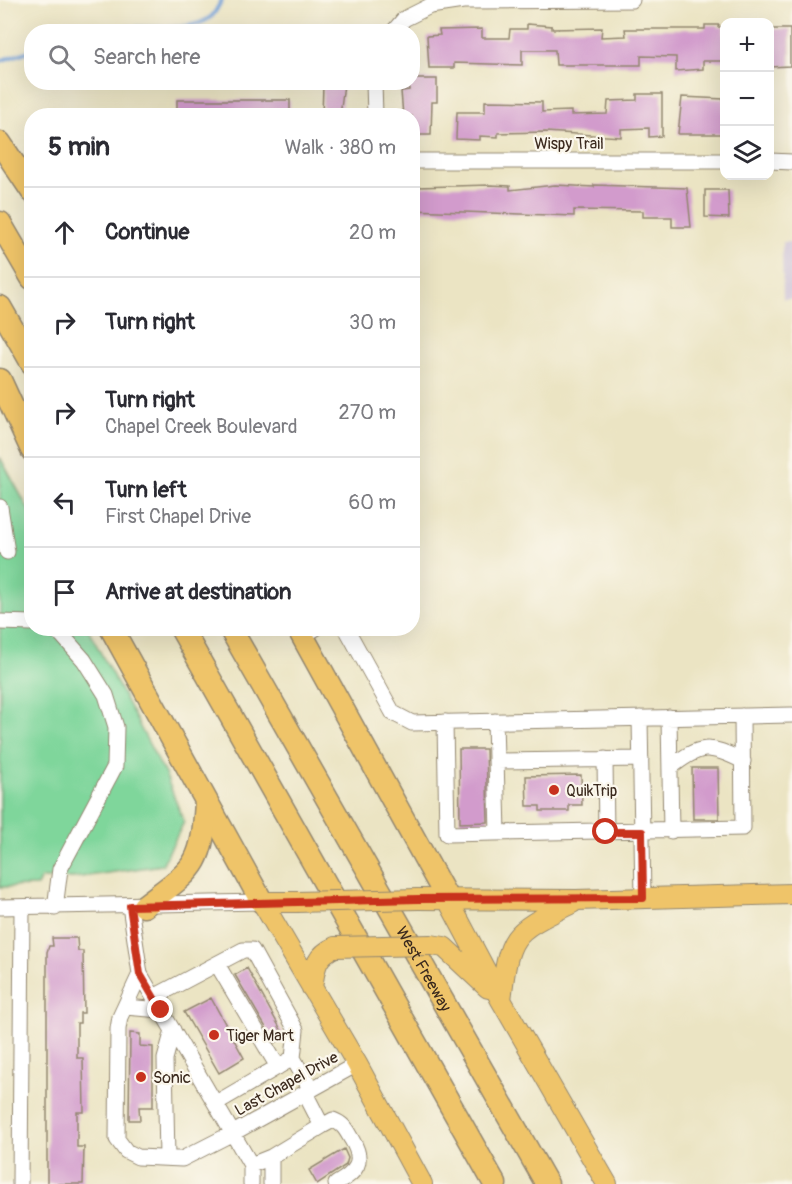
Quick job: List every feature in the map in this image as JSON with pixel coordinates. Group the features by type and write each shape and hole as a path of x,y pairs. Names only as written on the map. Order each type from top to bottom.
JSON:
{"highway":[{"path":"0,143 24,179"},
{"path":"0,222 24,264"},
{"path":"0,307 24,349"},
{"path":"0,380 24,432"},
{"path":"115,636 262,902"},
{"path":"186,636 495,1184"},
{"name":"West Freeway","path":"235,636 546,1184"},
{"path":"309,636 448,900"},
{"path":"137,906 186,874 199,857 206,802"}],"main road":[{"path":"262,902 418,899 576,900 792,894"},
{"path":"448,900 501,1000 607,1184"},
{"path":"501,1000 505,965 512,940 529,924 576,900"},
{"path":"262,902 357,1064 422,1184"},
{"path":"312,988 317,959 323,952 335,947 431,945 444,947 501,1000"}],"street":[{"path":"400,24 404,19 430,6 463,1 632,0"},
{"path":"374,90 375,108"},
{"name":"Wispy Trail","path":"420,161 720,161"},
{"path":"774,162 792,162"},
{"path":"0,507 6,552"},
{"path":"0,622 24,623"},
{"path":"55,908 60,869 115,765 116,726 106,695 84,660 63,636"},
{"path":"350,636 393,713 412,723 792,715"},
{"path":"445,722 447,834 642,832 743,828 742,716"},
{"path":"669,717 672,831"},
{"path":"640,718 643,898"},
{"path":"495,721 498,833"},
{"path":"670,768 690,752 702,747 724,752 742,761"},
{"path":"605,759 606,832"},
{"path":"496,761 641,759"},
{"path":"0,907 55,908 262,902"},
{"path":"20,1184 22,906"},
{"path":"137,906 140,974 251,1165 251,1184"},
{"path":"125,1007 158,1003 217,964 243,950 252,950 296,1029 293,1058 322,1126"},
{"path":"217,964 278,1067"},
{"name":"Last Chapel Drive","path":"140,974 118,1029 117,1139 126,1151 138,1157 182,1159 357,1064"},
{"path":"167,1158 165,1059 173,1029"},
{"path":"216,1103 293,1058"},
{"path":"251,1165 271,1157 333,1120 342,1124 359,1153 358,1165 354,1171 336,1184"},
{"path":"271,1157 271,1184"}],"shaded area":[{"path":"782,242 792,242 792,299 783,299"}],"green space":[{"path":"0,457 24,501 24,636 92,636 166,776 184,822 162,865 74,878 41,878 37,886 0,887"}],"building":[{"path":"527,24 552,26 552,29 602,28 601,37 626,36 625,29 705,29 705,25 719,25 720,61 703,61 703,69 676,71 676,57 641,56 641,65 556,65 555,50 522,50 522,65 454,63 454,68 429,68 427,36 440,35 439,30 482,29 482,38 509,38 510,29 527,29"},
{"path":"774,29 790,29 790,66 774,67"},
{"path":"420,79 437,79 437,102 432,102 431,135 420,135 420,108 402,108 401,91 420,90"},
{"path":"323,90 343,90 341,108 322,108"},
{"path":"637,94 662,94 662,136 649,137 649,128 621,129 621,137 546,132 498,133 498,137 480,136 480,140 456,139 457,112 485,112 485,101 542,102 542,112 571,111 571,115 607,114 608,101 637,100"},
{"path":"682,97 720,99 720,134 678,134"},
{"path":"177,100 290,100 290,108 177,108"},
{"path":"490,185 510,186 510,190 555,185 687,188 691,227 672,227 672,217 643,217 643,211 574,210 574,216 420,210 420,187"},
{"path":"705,190 728,190 729,218 705,217"},
{"path":"459,749 486,749 488,822 460,823"},
{"path":"692,768 718,768 719,819 693,819"},
{"name":"QuikTrip","path":"581,775 582,805 569,805 569,811 540,811 540,806 527,806 526,776"},
{"path":"52,938 77,938 78,951 83,951 84,1013 80,1013 80,1023 77,1023 77,1058 83,1058 84,1112 77,1112 77,1147 84,1147 83,1184 47,1184 47,952 49,946 53,946"},
{"path":"247,968 285,1037 275,1043 235,975"},
{"name":"Tiger Mart","path":"211,998 244,1058 219,1073 184,1012"},
{"name":"Sonic","path":"130,1033 140,1034 140,1046 153,1047 153,1107 139,1107 140,1120 129,1120"},
{"path":"344,1149 348,1158 346,1165 317,1184 309,1170"}],"waterway":[{"path":"196,24 212,16 222,0"},
{"path":"0,61 24,53"}],"place":[{"name":"QuikTrip","path":"554,790"},
{"name":"Tiger Mart","path":"214,1035"},
{"name":"Sonic","path":"141,1077"}],"route":[{"path":"161,1010 140,974 130,906 418,899 643,898 642,832 606,832"}]}
